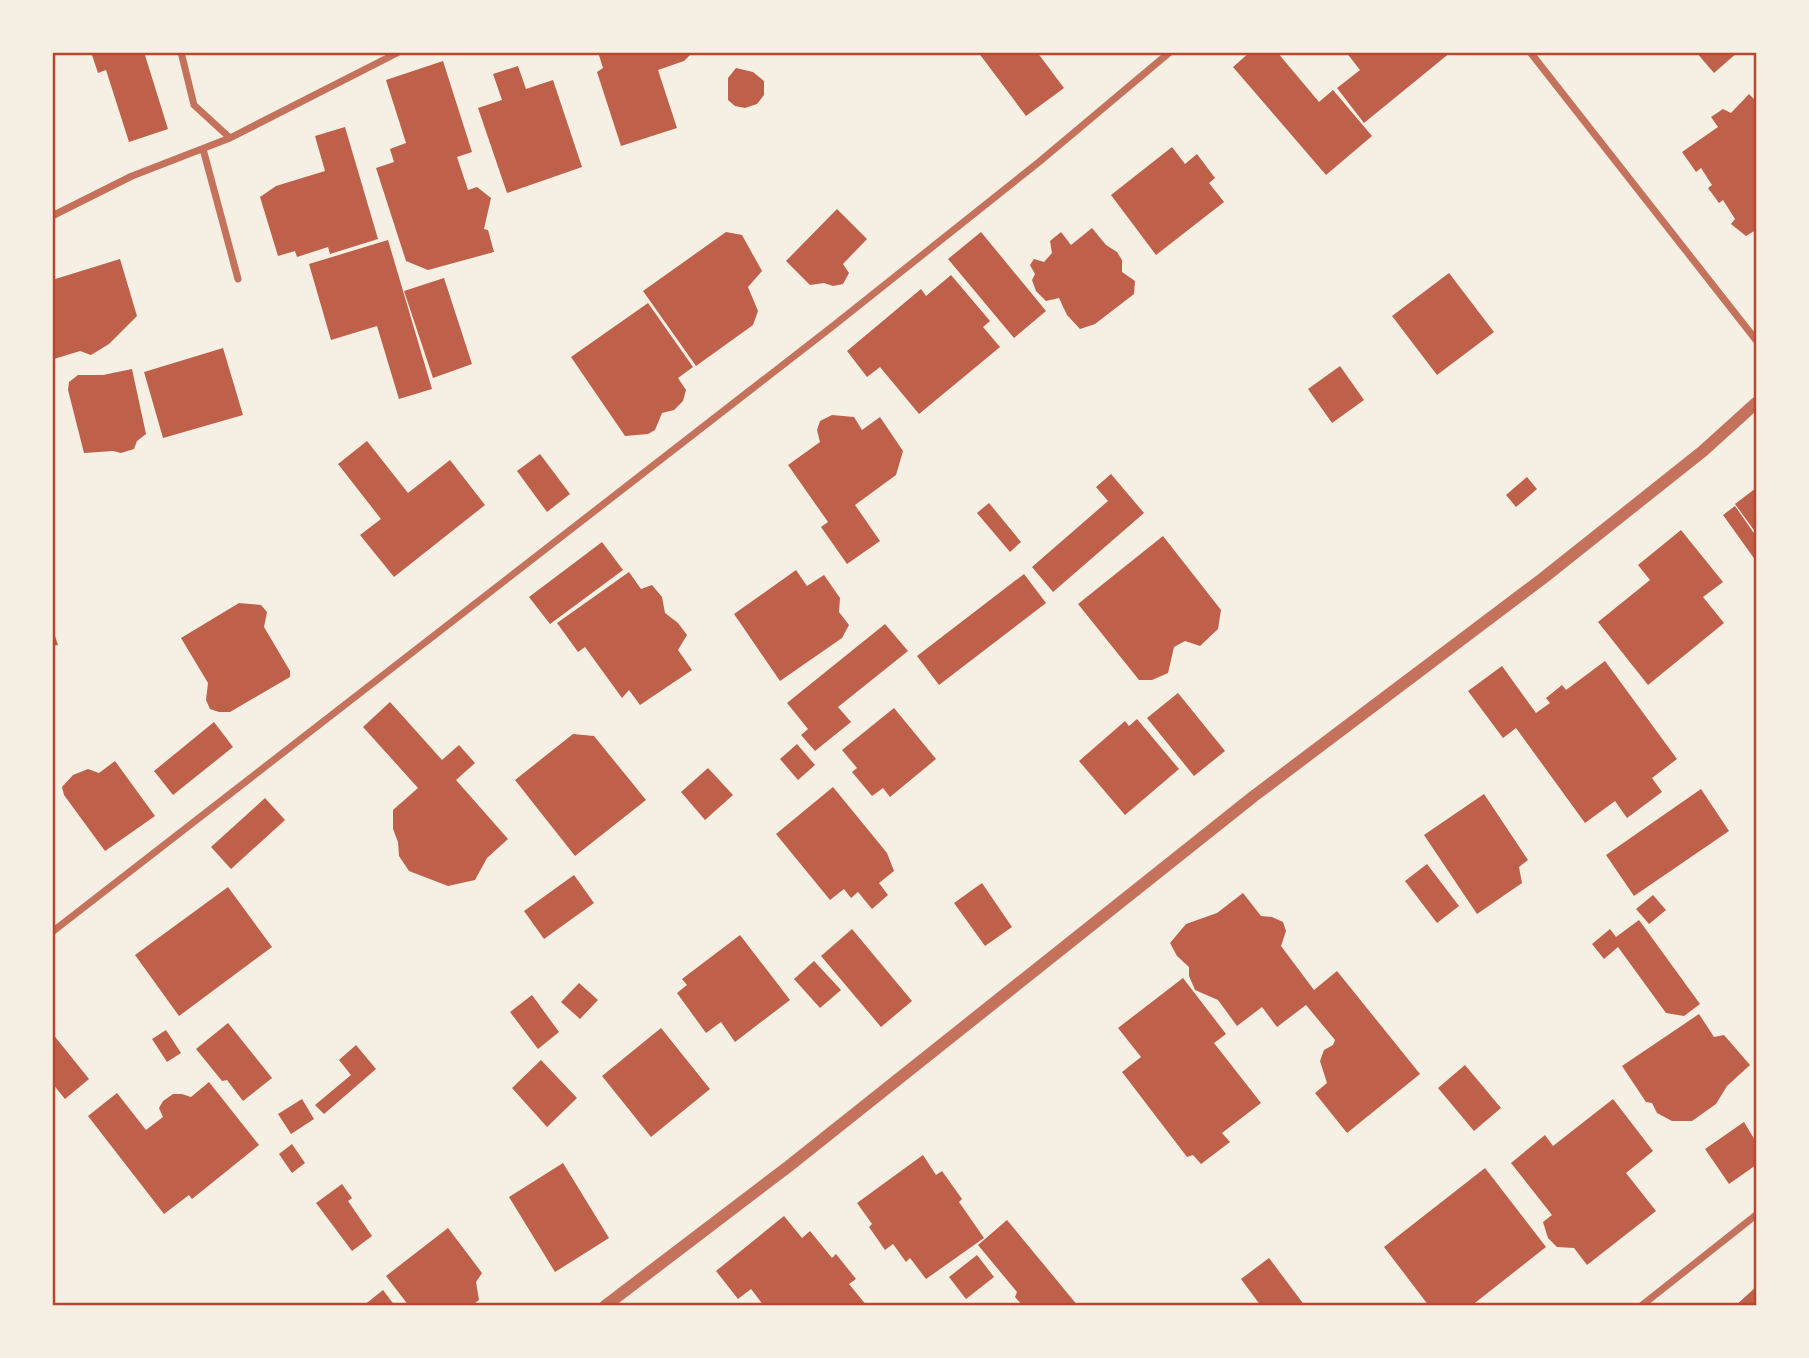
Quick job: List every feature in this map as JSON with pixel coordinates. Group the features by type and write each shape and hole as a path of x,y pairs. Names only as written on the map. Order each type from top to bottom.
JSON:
{"street":[{"path":"181,52 194,105 230,138"},
{"path":"52,216 132,176 230,138 399,52"},
{"path":"52,932 811,344 1040,162 1170,52"},
{"path":"1530,52 1756,340"},
{"path":"203,149 238,279"},
{"path":"605,1306 811,1149 1254,796 1542,579 1703,452 1756,403"},
{"path":"1641,1306 1756,1215"}],"building":[{"path":"91,52 144,52 168,129 129,142 106,70 98,73"},
{"path":"598,52 693,52 684,61 658,70 677,128 621,146 597,72 603,68"},
{"path":"978,52 1037,52 1064,88 1026,116"},
{"path":"1250,52 1277,52 1319,102 1333,90 1372,136 1326,175 1233,67"},
{"path":"1346,52 1451,52 1364,123 1337,88 1360,70"},
{"path":"1696,52 1738,52 1714,73"},
{"path":"443,61 472,152 457,157 468,190 477,187 491,198 484,229 488,230 494,252 428,270 406,261 376,168 394,162 390,149 406,143 386,80"},
{"path":"518,66 526,89 553,80 582,167 507,193 478,108 502,100 493,74"},
{"path":"736,68 753,72 764,81 764,95 757,104 745,108 735,106 728,100 728,78"},
{"path":"1749,94 1756,101 1756,230 1746,236 1731,224 1735,219 1723,200 1719,203 1708,188 1712,185 1701,168 1696,172 1682,152 1718,127 1711,117 1723,109 1731,113"},
{"path":"345,127 378,239 330,254 328,247 297,257 295,251 278,256 260,197 276,186 325,171 315,136"},
{"path":"1172,147 1185,164 1197,154 1215,178 1209,183 1224,202 1156,255 1111,195"},
{"path":"837,209 867,239 843,264 849,273 843,284 810,285 786,261"},
{"path":"1092,228 1106,245 1117,252 1122,260 1122,272 1135,281 1134,294 1095,324 1080,329 1067,315 1059,298 1046,301 1036,291 1032,280 1035,274 1030,265 1034,259 1044,262 1052,253 1050,241 1061,232 1071,245"},
{"path":"726,232 742,235 762,271 748,287 758,311 753,325 696,366 643,291"},
{"path":"981,232 1046,311 1014,338 948,259"},
{"path":"388,240 432,389 399,399 377,326 331,340 309,264"},
{"path":"120,259 137,316 109,344 91,355 80,351 54,359 52,280"},
{"path":"1449,273 1494,332 1437,375 1392,316"},
{"path":"951,275 990,321 983,327 1000,347 919,414 880,367 867,377 847,351 921,289 926,296"},
{"path":"444,278 472,364 433,378 404,291"},
{"path":"648,303 693,367 678,378 686,390 683,401 674,410 662,413 655,430 648,434 625,436 571,357"},
{"path":"223,348 243,415 163,438 144,372"},
{"path":"1340,366 1364,400 1332,423 1308,389"},
{"path":"132,369 146,434 137,441 134,449 121,453 84,453 68,390 69,382 78,375 103,375"},
{"path":"832,415 854,417 862,430 880,417 903,451 896,475 855,505 880,541 847,564 821,527 828,522 788,465 820,442 817,430 820,421"},
{"path":"367,441 408,493 450,460 485,505 394,577 360,535 381,519 338,464"},
{"path":"540,454 570,494 547,512 517,471"},
{"path":"1111,474 1144,513 1053,592 1032,567 1108,501 1096,487"},
{"path":"1527,477 1537,489 1516,507 1506,495"},
{"path":"1756,488 1756,533 1735,504"},
{"path":"989,503 1021,542 1010,552 977,513"},
{"path":"1735,506 1756,536 1756,561 1723,515"},
{"path":"1681,530 1723,582 1703,597 1724,623 1648,685 1598,622 1650,580 1638,565"},
{"path":"1163,536 1221,610 1218,629 1200,646 1185,641 1174,647 1168,673 1152,680 1139,680 1078,604"},
{"path":"602,542 623,570 550,624 529,597"},
{"path":"796,570 807,586 824,575 840,598 839,612 849,625 842,638 780,681 734,614"},
{"path":"629,572 641,589 652,585 662,597 665,613 678,623 687,635 678,650 692,670 640,705 629,690 622,698 585,647 578,652 557,623"},
{"path":"1024,574 1046,603 939,685 917,656"},
{"path":"239,603 261,605 267,612 264,627 290,671 290,677 230,712 219,712 210,709 206,700 208,683 181,638"},
{"path":"885,624 908,651 838,707 851,722 815,751 801,735 808,729 787,703"},
{"path":"52,627 58,645 52,646"},
{"path":"1605,661 1677,759 1652,778 1662,792 1627,818 1615,801 1585,823 1516,728 1503,738 1468,691 1502,666 1536,713 1550,703 1546,698 1562,685 1566,690"},
{"path":"1178,693 1225,751 1194,776 1147,718"},
{"path":"390,702 442,760 459,745 475,763 456,780 508,839 487,858 475,880 448,886 409,871 399,856 393,829 393,810 418,788 363,727"},
{"path":"894,708 936,759 890,797 883,788 872,796 852,772 857,768 842,750"},
{"path":"1137,719 1179,769 1125,815 1079,761 1125,721 1129,726"},
{"path":"214,722 233,747 173,795 154,771"},
{"path":"573,734 594,736 646,800 575,856 515,780"},
{"path":"797,744 815,765 798,780 780,759"},
{"path":"115,761 155,816 105,851 64,795 62,787 73,775 88,769 99,773"},
{"path":"708,768 733,795 705,820 681,792"},
{"path":"833,787 887,853 894,871 879,883 888,895 872,909 858,892 851,898 844,889 830,900 776,834"},
{"path":"1701,789 1729,831 1634,896 1606,855"},
{"path":"1484,794 1528,860 1519,867 1522,883 1477,914 1424,835"},
{"path":"265,798 285,820 231,869 211,847"},
{"path":"1427,864 1459,906 1437,923 1405,881"},
{"path":"574,875 594,903 544,939 524,911"},
{"path":"982,883 1012,927 985,946 954,903"},
{"path":"228,887 272,947 179,1016 135,955"},
{"path":"1243,893 1261,916 1283,922 1286,931 1281,946 1314,990 1337,971 1420,1074 1347,1133 1315,1093 1327,1083 1320,1061 1324,1050 1333,1045 1335,1040 1306,1005 1277,1027 1262,1007 1237,1026 1218,1000 1195,990 1189,976 1189,967 1177,956 1170,943 1186,924 1217,913"},
{"path":"1653,895 1666,910 1649,924 1636,909"},
{"path":"1639,920 1700,1004 1684,1016 1666,1013 1618,947 1604,959 1592,944 1610,929 1616,937"},
{"path":"852,929 912,1001 881,1027 821,956"},
{"path":"740,935 790,1000 735,1042 721,1022 706,1033 677,993 687,985 682,979"},
{"path":"814,961 841,990 820,1008 794,979"},
{"path":"1183,978 1226,1034 1214,1043 1261,1103 1222,1133 1230,1142 1201,1164 1193,1155 1187,1157 1122,1072 1141,1057 1118,1028"},
{"path":"579,983 598,1000 580,1019 561,1002"},
{"path":"532,995 559,1032 538,1049 510,1012"},
{"path":"1699,1014 1714,1037 1724,1035 1750,1065 1727,1086 1716,1104 1692,1121 1672,1121 1657,1113 1652,1103 1646,1102 1622,1066"},
{"path":"228,1023 272,1078 243,1101 227,1080 222,1081 196,1049"},
{"path":"661,1028 710,1089 651,1137 602,1076"},
{"path":"166,1030 181,1053 167,1062 152,1039"},
{"path":"52,1033 89,1079 65,1099 52,1083"},
{"path":"356,1045 376,1069 324,1114 315,1105 351,1075 339,1060"},
{"path":"541,1060 577,1098 547,1127 512,1088"},
{"path":"1465,1065 1501,1108 1474,1131 1438,1088"},
{"path":"209,1082 259,1145 192,1199 189,1195 164,1214 88,1116 117,1093 146,1130 163,1117 159,1108 163,1101 173,1094 191,1097"},
{"path":"302,1099 314,1119 291,1134 278,1114"},
{"path":"1613,1099 1653,1151 1626,1173 1656,1211 1587,1265 1574,1248 1557,1247 1548,1238 1543,1222 1552,1215 1511,1163 1545,1135 1553,1146"},
{"path":"1744,1122 1756,1142 1756,1165 1729,1184 1705,1149"},
{"path":"292,1144 305,1163 292,1173 279,1154"},
{"path":"923,1155 936,1175 942,1171 984,1238 926,1279 910,1258 906,1262 893,1244 885,1250 869,1227 872,1224 857,1203"},
{"path":"563,1163 609,1238 555,1272 509,1197"},
{"path":"1485,1168 1546,1247 1471,1306 1429,1306 1384,1247"},
{"path":"342,1184 352,1198 348,1201 372,1236 352,1251 316,1203"},
{"path":"784,1216 802,1238 810,1231 832,1258 836,1254 856,1279 849,1284 867,1306 764,1306 751,1289 738,1299 716,1271"},
{"path":"1007,1220 1078,1306 1023,1306 1015,1297 1017,1292 978,1245"},
{"path":"448,1228 482,1273 476,1282 479,1300 471,1306 409,1306 386,1276"},
{"path":"977,1255 994,1277 966,1299 949,1277"},
{"path":"1269,1258 1305,1306 1261,1306 1241,1279"},
{"path":"1756,1287 1756,1306 1735,1306"},
{"path":"383,1290 395,1306 363,1306"}]}
